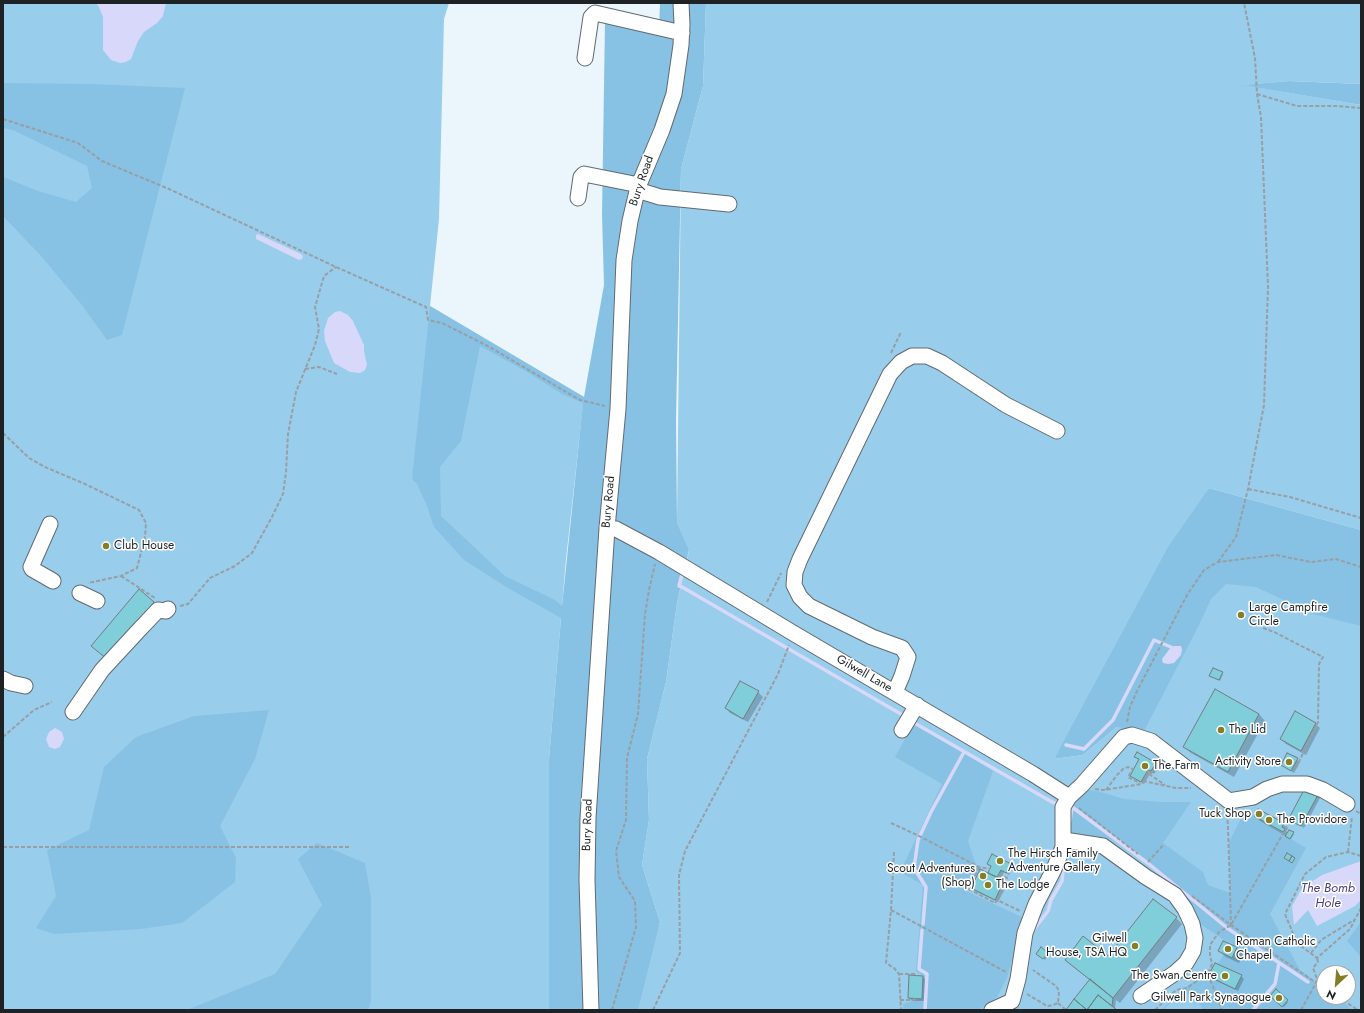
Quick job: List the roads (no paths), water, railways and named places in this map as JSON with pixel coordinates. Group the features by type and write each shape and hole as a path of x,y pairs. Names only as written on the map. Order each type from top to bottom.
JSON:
{"street":[{"name":"Bury Road","path":"591,1010 587,880 588,818 607,528 618,409 624,260 630,221 638,187 662,130 674,94 679,66 682,34 681,3"},
{"path":"585,58 591,17 596,13 682,34"},
{"path":"578,198 581,178 584,174 638,187 660,197 729,204"},
{"path":"895,692 908,657 902,648 866,634 809,606 800,597 794,585 800,559 890,374 901,362 912,356 927,356 942,363 1006,405 1057,431"},
{"path":"50,524 31,567 54,581"},
{"name":"Gilwell Lane","path":"607,528 616,529 684,566 793,633 1033,774 1068,797"},
{"path":"84,588 98,601"},
{"path":"73,712 102,670 125,645 158,610 166,611 168,609"},
{"path":"3,679 11,683 25,686"},
{"path":"906,722 917,705"},
{"path":"992,1010 1014,994 1025,934 1031,916 1067,840 1063,807 1068,797 1082,785 1124,737 1132,735 1149,736 1150,741 1229,801 1252,797 1267,789 1282,784 1307,784 1323,790 1350,810"},
{"path":"1067,840 1103,846 1146,877 1175,895 1185,909 1192,924 1195,938 1193,951 1186,962 1175,973 1141,996"}],"water":[{"path":"94,3 166,3 163,16 157,23 144,32 138,41 131,59 120,63 111,60 103,50 103,17 98,5"},
{"path":"258,234 301,254 303,256 302,259 299,260 256,239 256,235"},
{"path":"340,311 348,315 353,321 364,345 367,365 365,370 360,373 350,372 334,363 325,341 324,331 328,318 335,312"},
{"path":"1181,646 1181,655 1174,663 1163,663 1162,659 1171,647"},
{"path":"55,728 62,732 64,739 60,747 55,749 49,747 46,739 49,732"},
{"name":"The Bomb Hole","path":"1361,861 1361,900 1355,906 1317,926 1308,910 1294,925 1292,906 1302,888 1322,875"}],"waterway":[{"path":"683,570 679,586 906,717"},
{"path":"1066,745 1084,749 1113,720 1154,640 1171,647"},
{"path":"911,721 1052,802 1061,805"},
{"path":"923,924 926,887 914,868 918,840 931,812 964,752"},
{"path":"1069,807 1072,807 1149,864 1226,927"},
{"path":"1070,821 1072,807"},
{"path":"1035,928 1048,911 1051,900 1062,881 1064,861"},
{"path":"1227,928 1308,982"},
{"path":"922,930 919,969 927,974 925,1010"},
{"path":"1253,1010 1275,984 1279,963"}],"place":[{"name":"Club House","path":"106,546"},
{"name":"Large Campfire Circle","path":"1241,615"},
{"name":"The Lid","path":"1221,730"},
{"name":"Activity Store","path":"1289,762"},
{"name":"The Farm","path":"1145,766"},
{"name":"Tuck Shop","path":"1259,814"},
{"name":"The Providore","path":"1269,820"},
{"name":"The Hirsch Family Adventure Gallery","path":"1000,861"},
{"name":"Scout Adventures (Shop)","path":"983,876"},
{"name":"The Lodge","path":"988,885"},
{"name":"Gilwell House, TSA HQ","path":"1135,946"},
{"name":"Roman Catholic Chapel","path":"1228,949"},
{"name":"The Swan Centre","path":"1225,976"},
{"name":"Gilwell Park Synagogue","path":"1279,998"}]}
